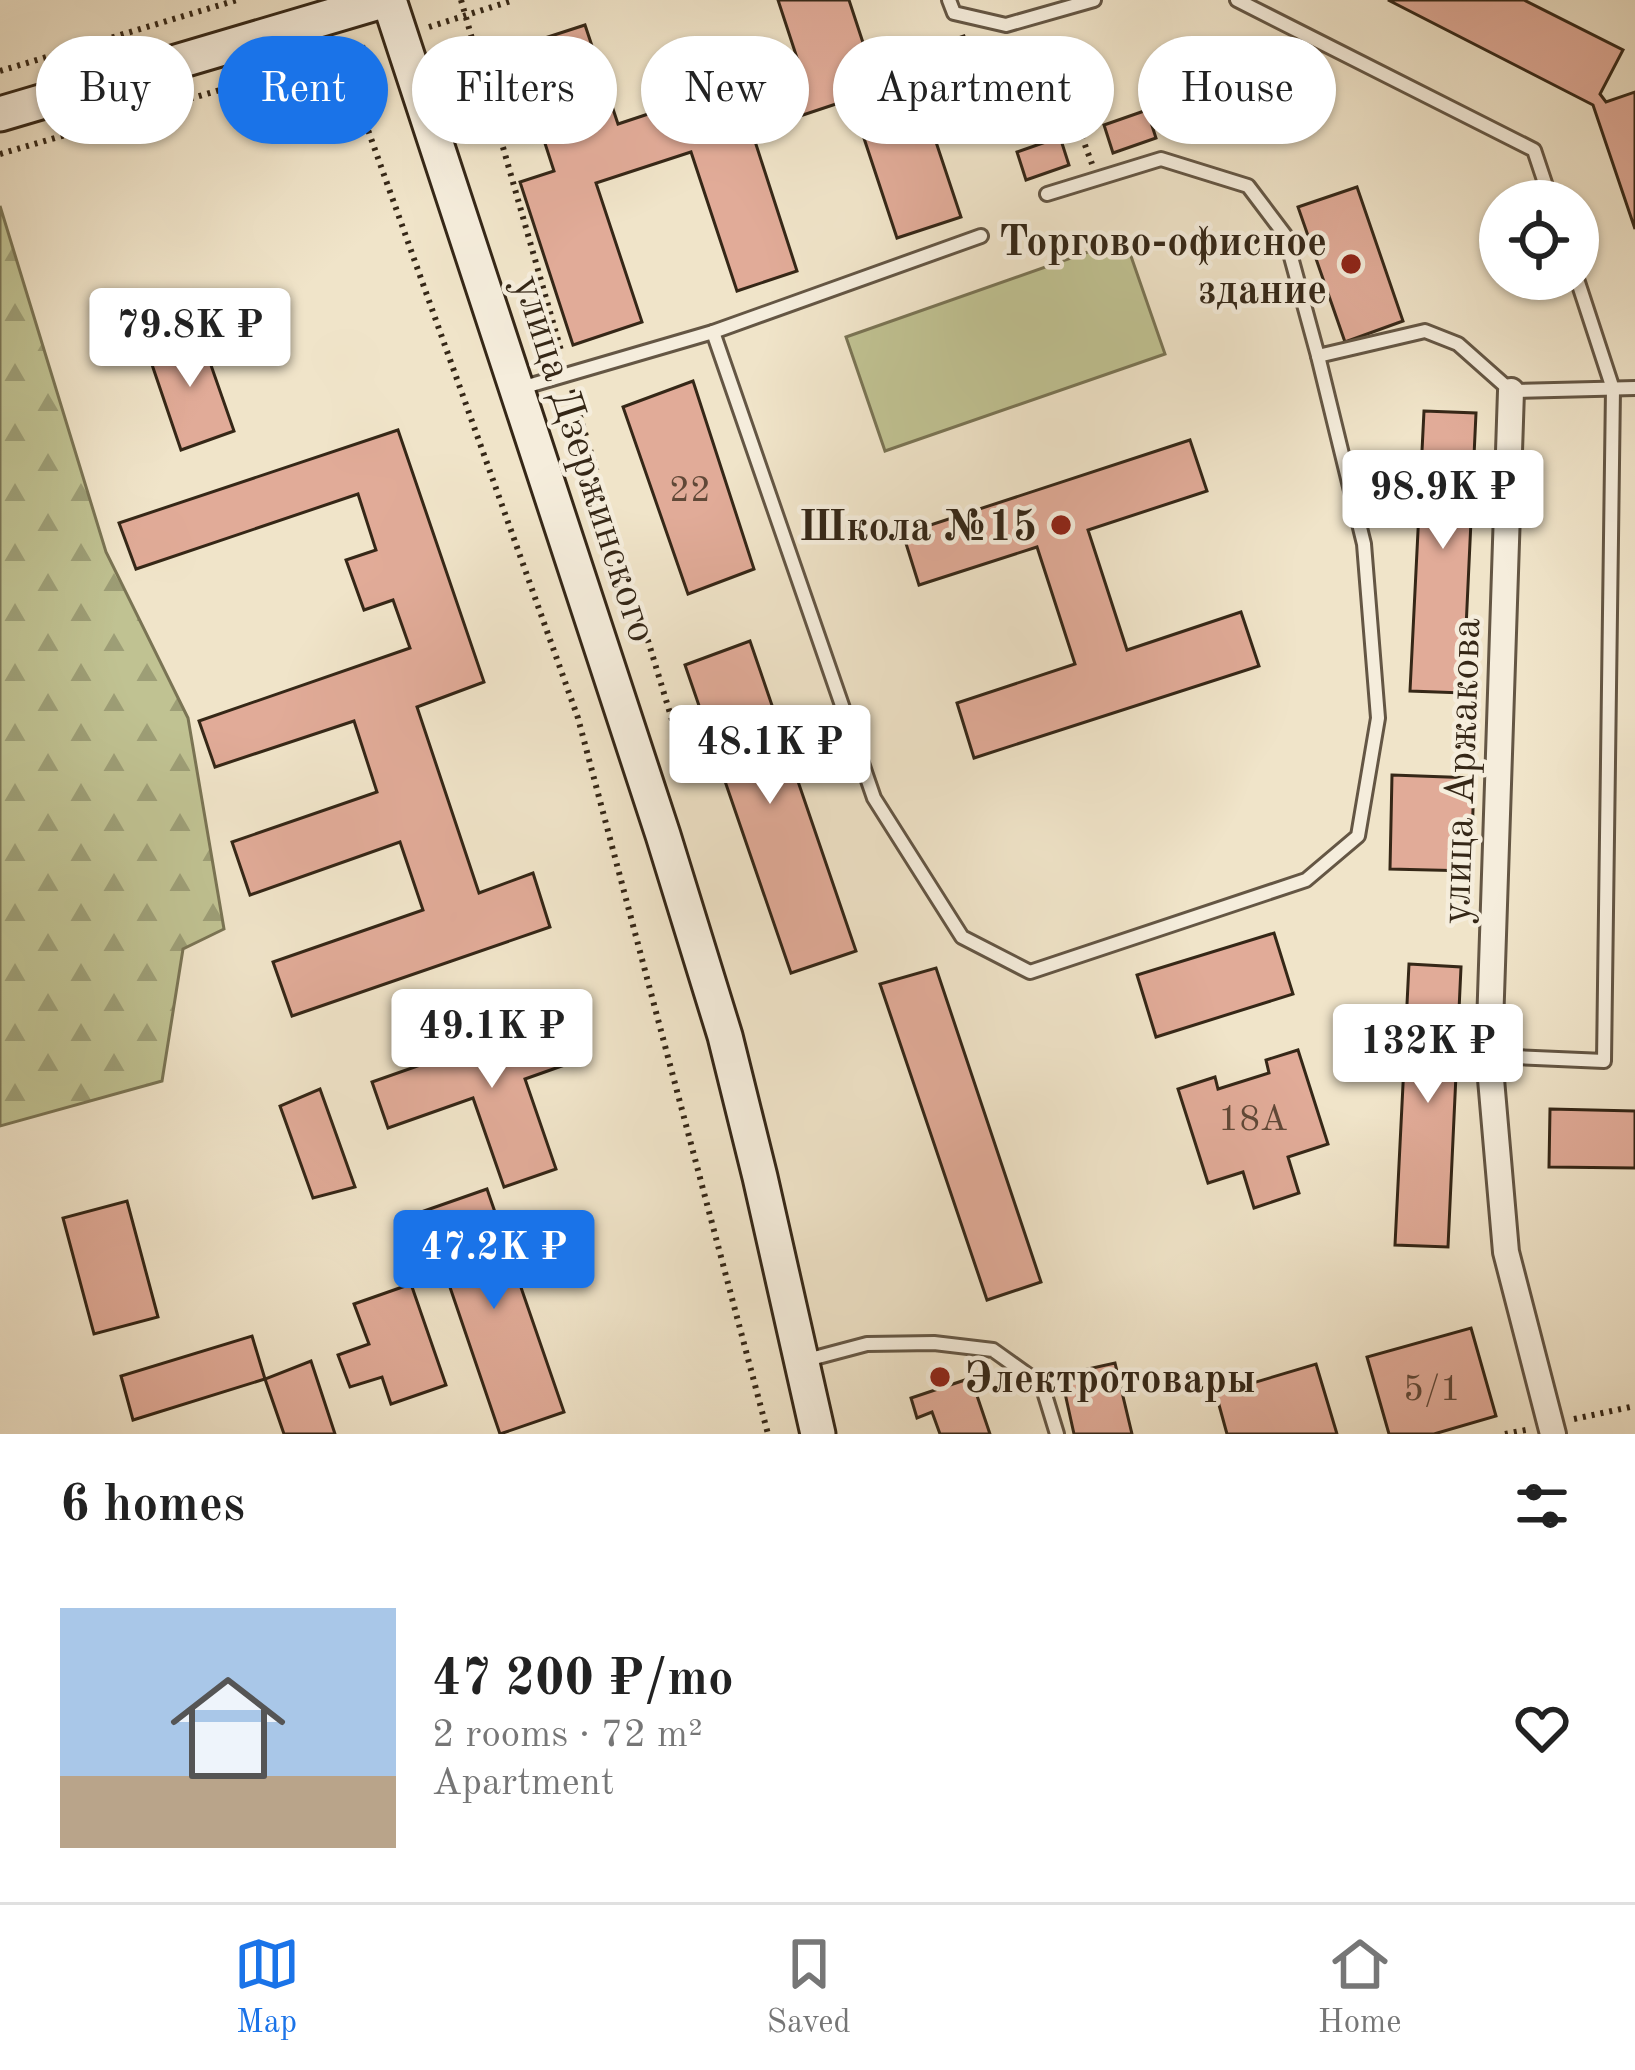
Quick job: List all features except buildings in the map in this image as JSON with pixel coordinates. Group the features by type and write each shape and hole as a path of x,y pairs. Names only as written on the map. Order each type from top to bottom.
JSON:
{"street":[{"path":"0,114 388,0"},
{"name":"улица Дзержинского","path":"388,0 663,835 724,1036 816,1433"},
{"name":"улица Аржакова","path":"1511,391 1489,1056 1505,1252 1553,1434"}],"lane":[{"path":"952,6 1006,25 1094,0"},
{"path":"1238,0 1534,150 1544,180"},
{"path":"713,332 874,798 962,937 1030,972 1306,880 1358,836 1378,718 1364,544 1285,235 1248,186 1161,159 1047,194"},
{"path":"517,389 713,332 981,236"},
{"path":"1489,1056 1604,1061 1613,389 1583,300"},
{"path":"1318,356 1425,331 1458,344 1511,391 1635,388"},
{"path":"802,1362 867,1344 934,1343 993,1350 1042,1385 1057,1434"}],"path":[{"path":"0,71 237,0"},
{"path":"952,6 982,89 1013,124 1070,104 1098,178"},
{"path":"327,18 334,36"},
{"path":"0,154 218,90"},
{"path":"373,144 578,718 768,1434"}],"green space":[{"path":"0,206 106,552 188,718 224,929 183,949 162,1081 0,1126"},
{"path":"1125,239 1165,354 885,451 846,337"}],"place":[{"name":"Торгово-офисное здание","path":"1351,264"},
{"name":"Школа №15","path":"1061,525"},
{"name":"Электротовары","path":"940,1377"}]}
